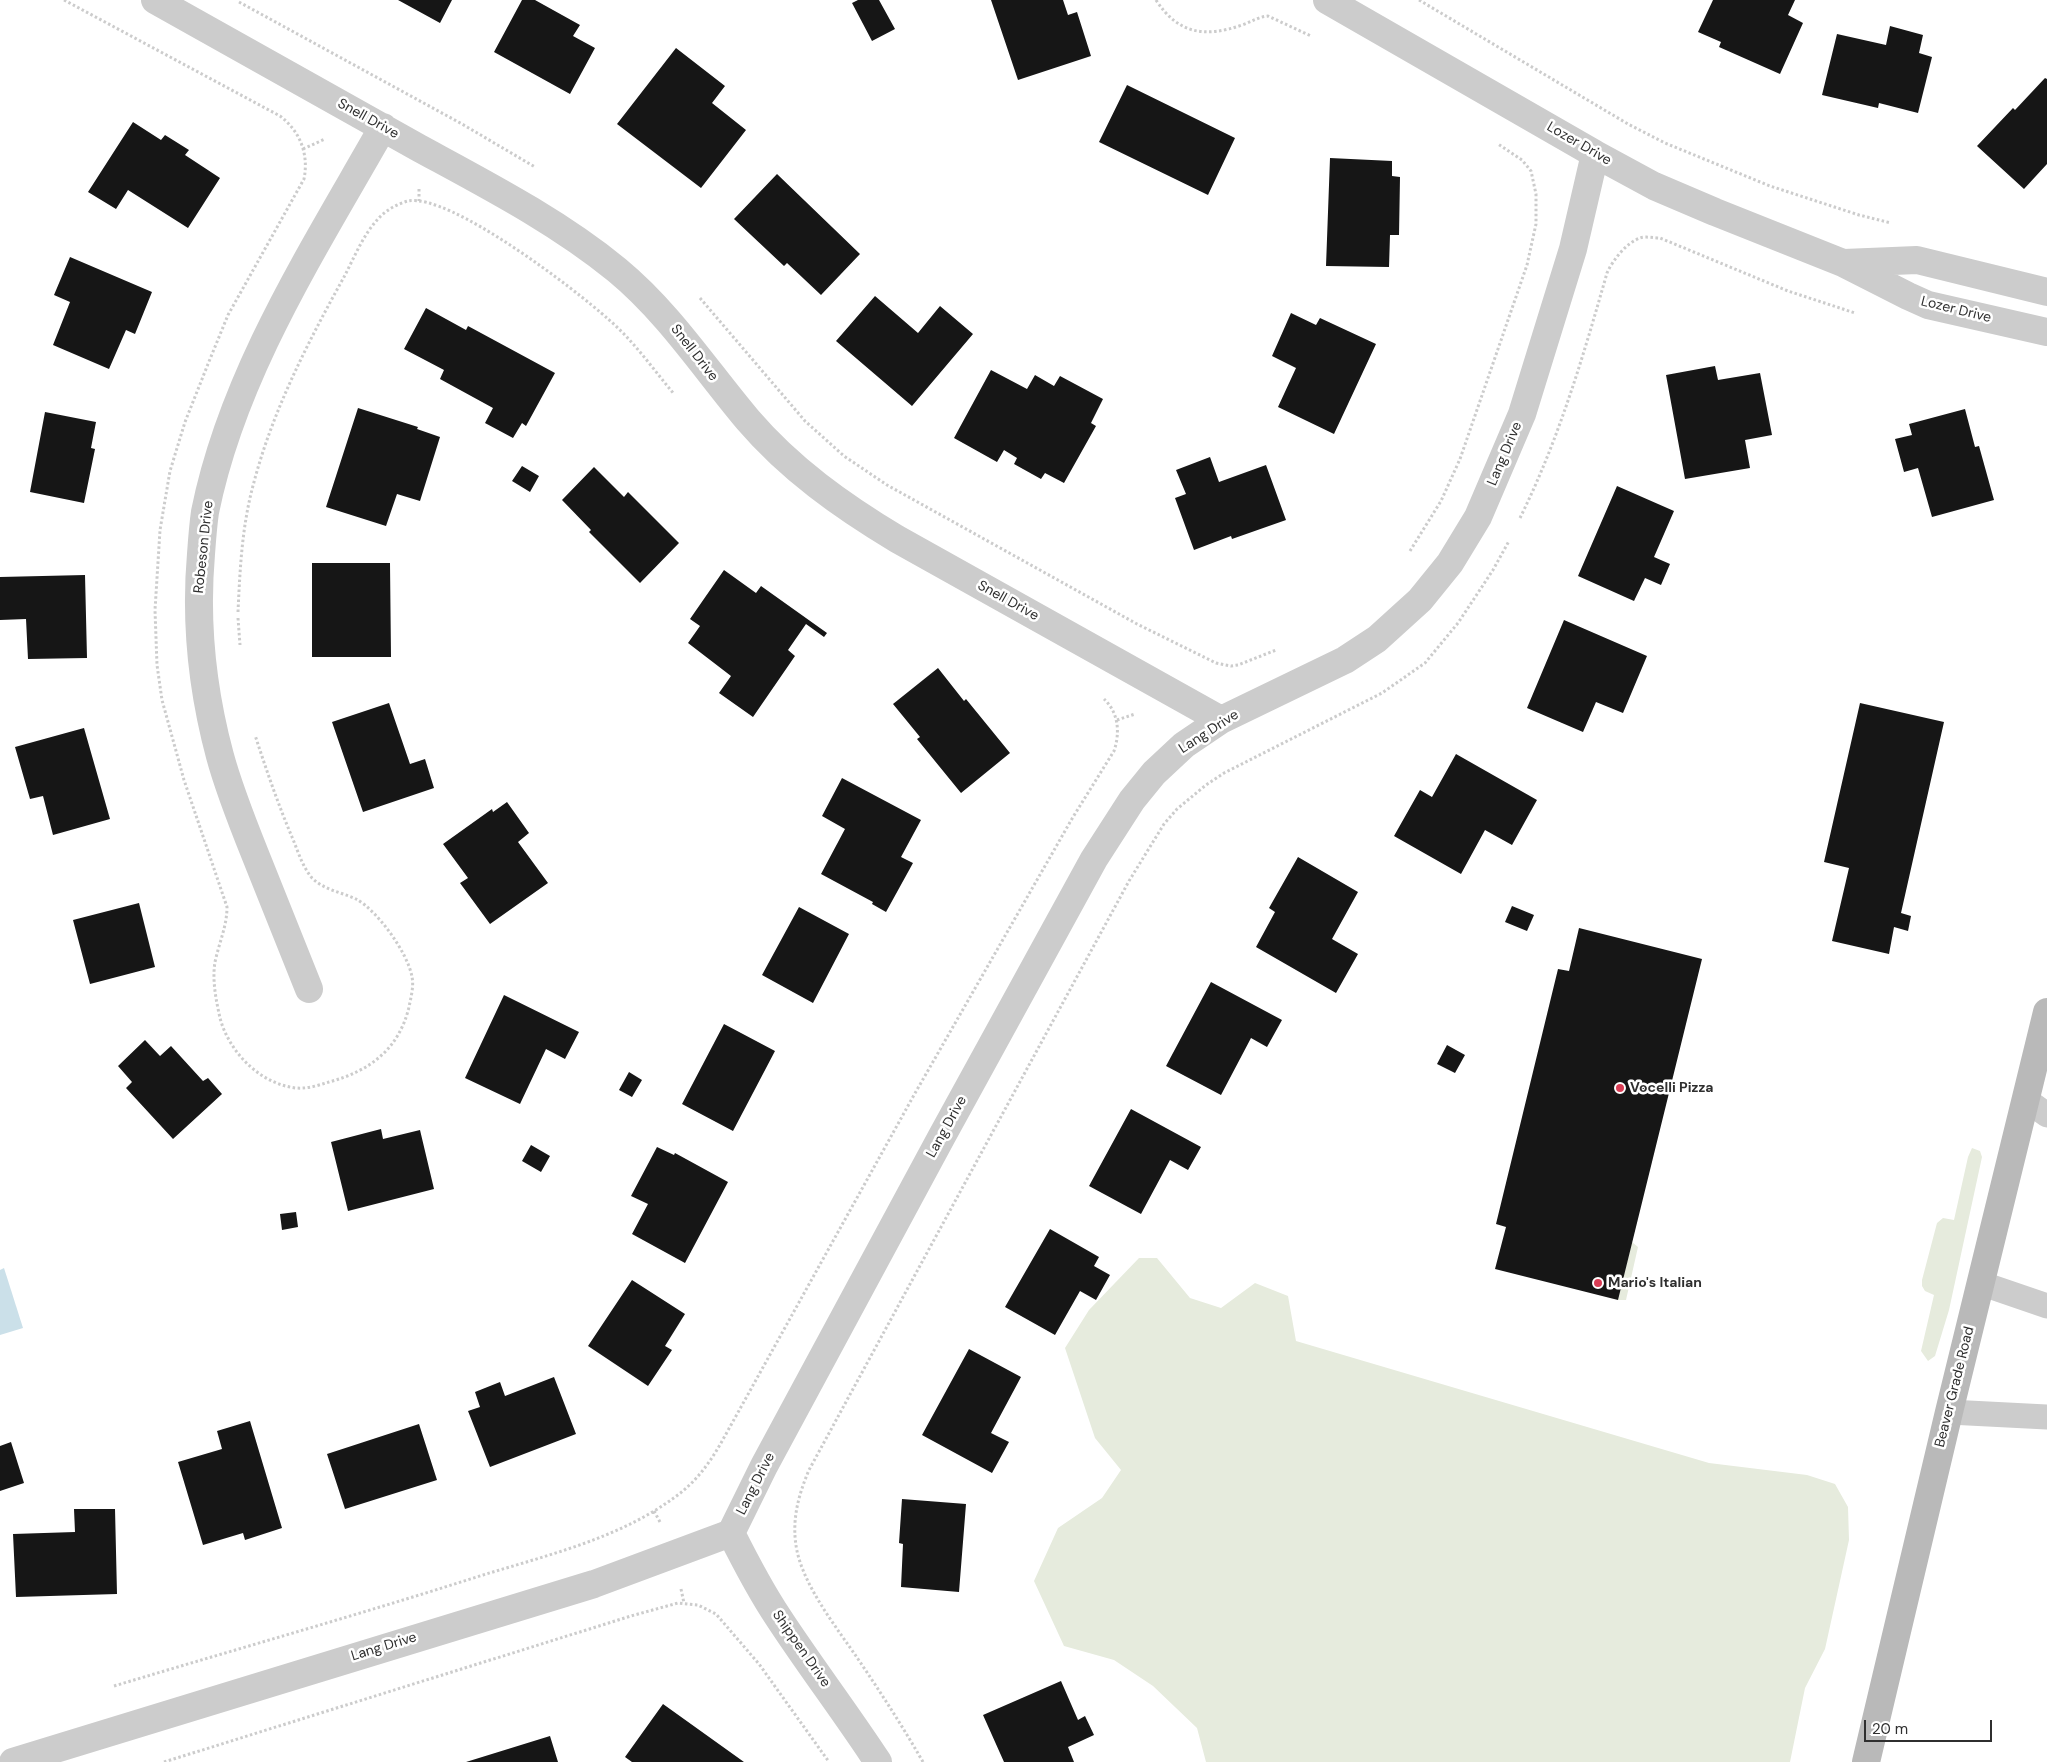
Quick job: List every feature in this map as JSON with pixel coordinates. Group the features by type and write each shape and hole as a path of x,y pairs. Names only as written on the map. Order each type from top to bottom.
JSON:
{"main road":[{"name":"Beaver Grade Road","path":"1866,1762 1980,1283 2036,1107 2045,1029"}],"street":[{"name":"Snell Drive","path":"155,0 506,195 616,269 646,296 675,327 750,422 779,453 814,484 855,514 1222,720"},
{"name":"Lozer Drive","path":"1327,0 1654,186 1843,263 1928,305 2047,332"},
{"name":"Robeson Drive","path":"309,989 240,816 220,756 205,690 198,628 200,567 205,515 216,466 234,413 288,296 383,127"},
{"name":"Lang Drive","path":"13,1762 594,1584 731,1533 764,1466 942,1136 1094,859 1132,800 1154,773 1184,745 1222,720 1345,660 1377,639 1420,600 1450,563 1478,517 1522,414 1573,248 1595,154"},
{"name":"Lozer Drive","path":"1843,263 1917,260 2047,292"},
{"name":"Shippen Drive","path":"731,1533 752,1575 778,1617 878,1762"}],"lane":[{"path":"1980,1283 2047,1306"},
{"path":"1949,1412 2047,1417"}],"path":[{"path":"64,0 280,116 296,130 306,162 304,179 228,315 185,422 170,471 162,512 157,557 155,610 157,665 162,700 184,780 226,907 225,924 215,963 214,979 220,1019 227,1037 238,1054 259,1072 287,1086 310,1088 359,1072 388,1050 399,1035 407,1014 413,980 403,951 366,906 357,900 322,885 306,869 277,802 254,732"},
{"path":"235,0 462,124 540,171"},
{"path":"1156,0 1172,20 1190,30 1214,32 1268,16 1320,40"},
{"path":"1420,0 1628,124 1665,143 1770,186 1859,215 1896,224"},
{"path":"1405,558 1441,501 1460,459 1529,257 1536,224 1537,208 1531,171 1522,160 1496,142"},
{"path":"240,647 238,612 242,545 254,482 269,435 312,336 353,261 378,219 396,205 410,201 419,201 440,206 521,252 567,285 610,320 674,394"},
{"path":"1519,521 1542,473 1559,429 1584,355 1607,273 1613,261 1622,250 1640,238 1660,238 1788,291 1860,314"},
{"path":"698,296 805,421 844,456 887,485 1138,624 1216,663 1231,666 1238,665 1282,647"},
{"path":"923,1762 894,1712 824,1608 802,1568 797,1552 794,1518 801,1488 809,1470 1129,880 1164,824 1192,796 1224,773 1382,693 1425,663 1458,624 1493,570 1511,537"},
{"path":"114,1686 461,1582 608,1534 675,1497 694,1480 712,1458 721,1443 919,1086 1072,817 1114,751 1117,742 1117,720 1113,710 1100,696"},
{"path":"164,1762 678,1603 698,1606 716,1614 759,1664 829,1762"}],"shaded area":[{"path":"1972,1148 1980,1151 1982,1157 1949,1310 1935,1356 1928,1361 1921,1351 1934,1295 1925,1291 1922,1286 1922,1280 1937,1223 1943,1218 1954,1220 1968,1157"},
{"path":"1632,1242 1638,1247 1626,1300 1618,1300"},
{"path":"1139,1258 1157,1258 1190,1298 1221,1308 1255,1283 1288,1296 1296,1341 1709,1463 1807,1475 1835,1484 1848,1507 1849,1540 1825,1649 1805,1688 1790,1762 1206,1762 1197,1728 1153,1686 1114,1660 1064,1646 1034,1581 1058,1528 1102,1498 1121,1470 1095,1438 1065,1348 1089,1310"}],"water":[{"path":"4,1268 23,1328 0,1335 0,1270"}],"building":[{"path":"398,0 452,0 440,23"},
{"path":"522,0 535,0 580,25 573,36 595,48 570,94 494,52"},
{"path":"858,0 879,0 895,29 872,41 852,3"},
{"path":"991,0 1063,0 1068,15 1077,12 1091,56 1018,80"},
{"path":"1713,0 1795,0 1788,15 1803,23 1780,74 1719,47 1721,42 1698,32"},
{"path":"1890,26 1923,35 1919,53 1932,57 1918,113 1879,103 1878,108 1822,95 1837,34 1886,45"},
{"path":"676,48 725,86 712,103 746,130 701,188 617,124"},
{"path":"2045,78 2047,79 2047,164 2024,189 1977,146"},
{"path":"1127,85 1235,138 1208,195 1099,142"},
{"path":"133,122 161,140 165,135 189,150 185,155 220,178 188,228 128,190 116,209 88,192"},
{"path":"1330,158 1392,161 1392,176 1400,177 1399,235 1390,235 1389,267 1326,266"},
{"path":"777,174 860,254 821,295 787,263 784,266 734,219"},
{"path":"70,257 152,292 135,334 126,330 109,369 53,345 70,302 54,295"},
{"path":"875,296 918,333 940,306 973,334 912,406 836,341"},
{"path":"426,308 466,330 468,326 555,373 526,426 522,423 513,438 485,423 493,408 440,379 444,370 404,349"},
{"path":"1291,313 1316,325 1320,318 1376,344 1334,434 1278,407 1296,368 1272,356"},
{"path":"1715,366 1718,380 1760,373 1772,435 1745,440 1750,468 1685,479 1666,375"},
{"path":"991,370 1027,389 1035,375 1054,386 1060,376 1103,399 1091,423 1096,426 1064,483 1045,473 1041,479 1014,464 1017,458 1004,450 997,462 954,438"},
{"path":"358,408 418,427 417,429 440,437 420,501 397,494 386,526 326,507"},
{"path":"1965,409 1975,447 1979,446 1994,500 1932,517 1918,468 1904,472 1895,439 1912,435 1909,424"},
{"path":"45,412 96,422 91,448 95,449 84,503 30,492"},
{"path":"1210,457 1219,482 1266,465 1286,520 1232,539 1231,536 1194,550 1175,498 1186,494 1176,470"},
{"path":"522,466 539,476 530,492 512,481"},
{"path":"594,467 624,497 628,492 679,543 640,583 589,532 591,530 562,500"},
{"path":"1617,486 1674,511 1654,557 1670,564 1661,585 1645,578 1634,601 1578,576"},
{"path":"312,563 390,563 391,657 312,657"},
{"path":"724,570 756,593 761,586 827,633 824,637 806,624 788,650 795,656 753,717 719,693 731,676 688,643 700,626 690,619"},
{"path":"85,575 87,658 28,659 26,619 0,620 0,577"},
{"path":"1564,620 1647,656 1623,713 1596,702 1583,732 1527,708"},
{"path":"938,668 1010,753 961,793 917,739 920,737 893,704"},
{"path":"389,703 410,764 425,759 434,788 363,812 332,722"},
{"path":"1860,703 1944,722 1901,913 1911,916 1908,931 1894,927 1889,954 1832,941 1849,868 1824,862"},
{"path":"84,728 110,819 53,835 43,796 30,799 15,747"},
{"path":"1456,754 1537,800 1512,845 1485,830 1461,874 1394,836 1420,790 1432,797"},
{"path":"842,778 921,820 901,857 913,863 886,912 872,904 873,902 821,874 845,829 822,816"},
{"path":"507,802 529,833 518,842 548,883 490,924 460,883 468,878 443,844 492,809 493,812"},
{"path":"1298,857 1358,892 1332,939 1358,954 1336,993 1256,947 1275,912 1269,908"},
{"path":"139,903 155,967 90,984 73,920"},
{"path":"1512,906 1534,915 1527,931 1505,922"},
{"path":"799,907 849,934 813,1003 762,975"},
{"path":"1579,928 1702,959 1618,1300 1495,1269 1506,1227 1496,1224 1558,969 1569,971"},
{"path":"1211,982 1282,1020 1267,1047 1251,1038 1221,1095 1166,1066"},
{"path":"504,995 579,1032 565,1059 546,1049 520,1104 465,1078"},
{"path":"724,1024 775,1051 733,1131 682,1104"},
{"path":"145,1040 160,1056 171,1046 203,1081 208,1078 222,1094 173,1139 126,1088 132,1082 118,1066"},
{"path":"1447,1045 1465,1055 1455,1073 1437,1064"},
{"path":"629,1072 642,1080 632,1097 619,1090"},
{"path":"1131,1109 1201,1147 1188,1170 1170,1160 1141,1214 1089,1186"},
{"path":"381,1129 383,1139 420,1130 434,1189 348,1211 331,1142"},
{"path":"531,1145 550,1156 541,1172 522,1161"},
{"path":"657,1147 674,1155 675,1153 728,1182 685,1263 632,1234 648,1204 631,1196"},
{"path":"296,1212 298,1227 282,1230 280,1214"},
{"path":"1050,1229 1099,1257 1094,1266 1110,1275 1096,1300 1080,1291 1055,1335 1005,1307"},
{"path":"632,1280 685,1314 665,1346 672,1350 648,1386 588,1346"},
{"path":"969,1349 1021,1377 991,1433 1009,1442 992,1473 922,1435"},
{"path":"554,1377 576,1434 490,1467 468,1411 480,1407 475,1392 500,1382 505,1396"},
{"path":"250,1421 282,1528 245,1540 243,1533 203,1545 178,1462 222,1449 217,1431"},
{"path":"419,1424 437,1480 345,1509 327,1454"},
{"path":"11,1442 24,1483 0,1491 0,1446"},
{"path":"902,1499 966,1504 959,1592 901,1587 903,1544 899,1543"},
{"path":"74,1509 115,1509 117,1594 16,1597 13,1534 75,1532"},
{"path":"1061,1681 1078,1720 1085,1716 1094,1735 1068,1747 1074,1762 1004,1762 983,1715"},
{"path":"663,1704 744,1762 632,1762 625,1757"},
{"path":"550,1736 558,1762 466,1762"}],"place":[{"name":"Vocelli Pizza","path":"1620,1088"},
{"name":"Mario's Italian","path":"1598,1283"}]}
